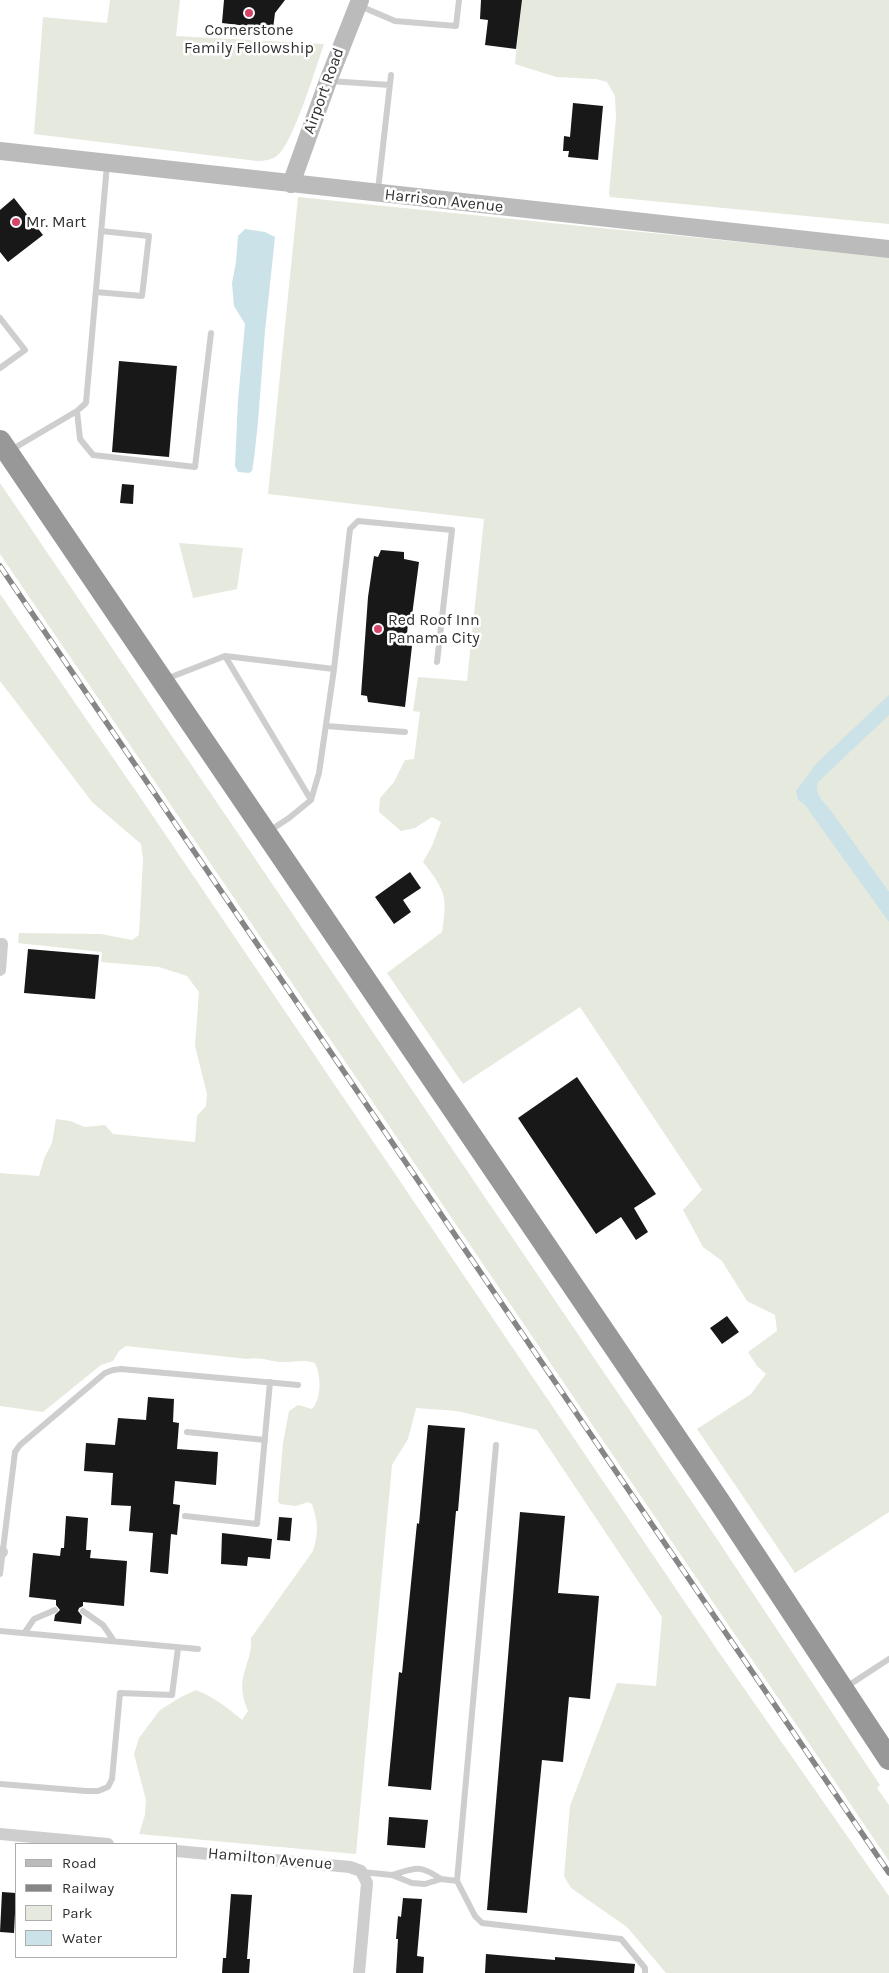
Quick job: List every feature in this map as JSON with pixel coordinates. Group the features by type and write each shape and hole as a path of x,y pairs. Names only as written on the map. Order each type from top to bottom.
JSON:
{"highway":[{"path":"4,446 720,1501 889,1758"}],"street":[{"name":"Airport Road","path":"291,184 358,3"},
{"name":"Harrison Avenue","path":"0,151 889,249"},
{"path":"0,970 2,944"},
{"path":"0,1834 97,1843"},
{"name":"Hamilton Avenue","path":"178,1851 350,1867 362,1872"},
{"path":"359,1973 367,1883 362,1872"}],"lane":[{"path":"358,3 395,21 456,26 459,0"},
{"path":"378,193 391,75"},
{"path":"328,81 390,85"},
{"path":"4,446 76,411 86,403 108,163"},
{"path":"96,292 142,296 149,236 101,231"},
{"path":"0,318 25,350 0,368"},
{"path":"76,411 80,439 93,455 196,467 211,333"},
{"path":"266,833 311,800 320,773 350,529 358,521 452,530 437,662"},
{"path":"225,656 311,800"},
{"path":"163,681 225,656 334,669"},
{"path":"326,726 405,732"},
{"path":"0,1574 1,1552 15,1452 20,1445 105,1373 121,1369 298,1385"},
{"path":"185,1516 256,1524 270,1382"},
{"path":"187,1432 265,1440"},
{"path":"496,1445 457,1881 475,1916 482,1923 621,1939 645,1968 645,1973"},
{"path":"25,1632 34,1619 55,1610"},
{"path":"82,1611 103,1625 114,1641"},
{"path":"0,1632 25,1632 198,1650"},
{"path":"0,1784 86,1791 98,1791 108,1787 112,1779 120,1693 172,1695 178,1648"},
{"path":"843,1689 889,1659"},
{"path":"392,1875 415,1868 428,1870 441,1879"},
{"path":"362,1872 392,1875 412,1883 425,1884 441,1879 457,1881"}],"green space":[{"path":"110,0 180,0 176,36 324,44 298,119 279,154 269,160 257,161 34,134 43,17 107,23"},
{"path":"522,0 889,0 889,224 610,197 616,118 615,96 607,82 596,79 556,77 515,64"},
{"path":"298,197 889,258 889,1512 795,1573 697,1429 751,1394 766,1374 757,1366 748,1352 777,1331 775,1315 747,1301 722,1261 703,1247 683,1210 702,1190 580,1007 463,1084 387,973 442,932 445,910 443,894 423,862 432,846 441,822 432,817 415,828 401,831 379,812 380,798 394,782 405,760 414,759 420,712 413,711 418,677 467,681 484,519 268,494"},
{"path":"0,483 715,1536 880,1785 877,1788 889,1805 889,1861 0,554"},
{"path":"179,543 243,548 237,589 193,598"},
{"path":"0,594 142,800 718,1651 889,1896 889,1973 666,1973 627,1927 571,1888 564,1876 570,1806 617,1683 656,1686 662,1617 537,1430 457,1411 416,1408 408,1439 392,1465 356,1854 139,1834 145,1815 146,1800 134,1754 139,1738 160,1710 196,1690 220,1703 242,1720 248,1711 243,1697 242,1684 250,1653 251,1638 313,1551 317,1528 312,1504 308,1502 296,1506 280,1504 278,1501 283,1443 289,1411 298,1405 312,1409 318,1399 320,1387 315,1363 311,1362 279,1362 126,1346 119,1351 113,1361 101,1365 43,1412 0,1406 0,1173 39,1176 44,1159 52,1143 56,1119 70,1121 85,1127 105,1125 113,1134 195,1142 197,1116 206,1106 207,1094 195,1046 199,992 187,976 159,967 101,962 102,952 18,943 19,933 101,934 132,940 139,935 143,860 141,844 92,802 0,681"}],"water":[{"path":"245,229 265,232 275,237 254,459 252,471 249,473 238,472 235,466 238,400 245,324 234,306 232,283 238,236"},
{"path":"889,695 889,715 818,782 817,786 821,799 889,892 889,922 805,805 798,800 796,791 816,764"}],"building":[{"name":"Cornerstone Family Fellowship","path":"224,0 285,0 275,13 273,29 222,23"},
{"path":"481,0 522,0 516,49 485,45 488,20 480,19"},
{"path":"573,103 603,106 598,160 568,157 569,151 563,151 564,136 570,137"},
{"name":"Mr. Mart","path":"14,198 43,235 8,262 0,252 0,210"},
{"path":"119,361 177,366 169,457 112,452"},
{"path":"122,484 134,485 133,504 120,503"},
{"name":"Red Roof Inn Panama City","path":"381,550 404,552 404,559 419,562 411,623 408,623 406,645 412,646 405,707 368,702 367,696 361,695 368,597 374,556 378,557"},
{"path":"410,872 421,888 403,900 411,912 394,924 375,897"},
{"path":"28,949 99,955 95,999 24,993"},
{"path":"577,1077 656,1194 634,1208 648,1232 636,1240 621,1217 596,1234 518,1118"},
{"path":"727,1316 739,1332 722,1344 710,1328"},
{"path":"148,1397 174,1399 173,1422 179,1423 177,1449 218,1452 216,1485 175,1481 173,1504 180,1505 177,1535 171,1534 168,1574 150,1572 153,1533 129,1531 131,1506 111,1505 113,1473 84,1471 86,1443 115,1445 118,1418 146,1420"},
{"path":"428,1425 465,1428 431,1790 388,1786 399,1672 402,1673 417,1523 419,1524"},
{"path":"520,1512 565,1516 558,1593 599,1596 590,1699 569,1697 563,1762 542,1760 527,1913 487,1910"},
{"path":"66,1516 88,1518 86,1550 91,1550 90,1558 127,1561 124,1606 83,1602 83,1606 78,1611 82,1616 81,1624 54,1621 55,1615 60,1610 56,1605 56,1600 29,1597 33,1553 60,1556 61,1548 64,1548"},
{"path":"279,1517 292,1518 290,1541 277,1540"},
{"path":"222,1533 272,1539 270,1559 248,1557 247,1566 221,1564"},
{"path":"389,1817 428,1820 425,1848 387,1845"},
{"path":"2,1892 15,1893 14,1933 0,1932"},
{"path":"231,1894 252,1895 247,1959 250,1959 249,1973 222,1973 223,1958 226,1958"},
{"path":"403,1898 422,1899 417,1956 424,1957 423,1973 396,1973 398,1916 401,1917"},
{"path":"486,1954 555,1960 555,1957 635,1964 634,1973 485,1973"}],"railway":[{"path":"0,566 889,1873"}],"place":[{"name":"Cornerstone Family Fellowship","path":"249,13"},
{"name":"Mr. Mart","path":"16,222"},
{"name":"Red Roof Inn Panama City","path":"378,629"}]}
